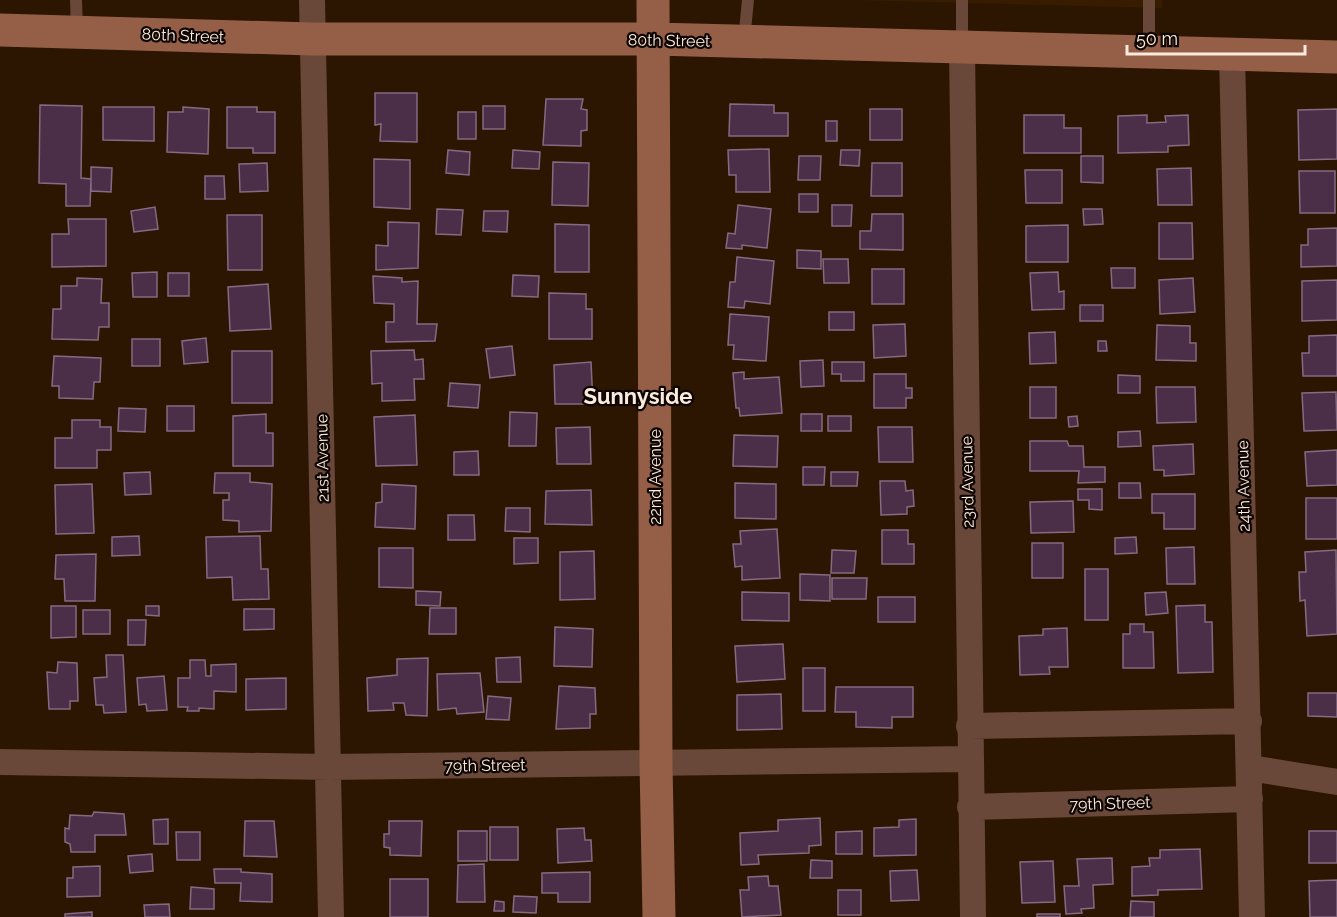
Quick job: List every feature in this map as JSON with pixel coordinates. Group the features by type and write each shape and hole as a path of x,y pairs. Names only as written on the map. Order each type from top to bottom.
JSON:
{"street":[{"name":"21st Avenue","path":"312,0 331,917"},
{"name":"22nd Avenue","path":"653,0 656,764 659,917"},
{"name":"80th Street","path":"0,30 312,39 654,39 1337,57"},
{"name":"23rd Avenue","path":"963,48 969,726 973,917"},
{"name":"24th Avenue","path":"1232,54 1252,917"},
{"path":"969,726 1249,721"},
{"name":"79th Street","path":"0,762 329,767 970,759"},
{"path":"1250,768 1337,782"},
{"name":"79th Street","path":"970,807 1250,799"}],"lane":[{"path":"76,0 77,33"},
{"path":"744,42 748,0"},
{"path":"962,0 963,48"},
{"path":"1149,0 1149,52"}],"shaded area":[{"path":"855,0 1162,0 1162,8"}],"building":[{"path":"375,93 417,93 417,142 380,141 381,124 375,125"},
{"path":"546,99 583,99 581,109 587,110 587,130 581,131 581,146 543,145"},
{"path":"730,104 774,105 774,113 788,113 788,136 729,136"},
{"path":"40,105 82,106 81,178 91,179 90,206 66,206 66,184 39,183"},
{"path":"483,106 505,106 505,129 483,129"},
{"path":"103,107 154,107 154,141 103,140"},
{"path":"183,107 209,109 208,154 167,152 168,112 183,112"},
{"path":"227,107 257,107 257,112 275,112 275,153 253,153 253,148 227,148"},
{"path":"870,109 902,109 902,140 870,140"},
{"path":"1337,109 1337,159 1299,160 1298,110"},
{"path":"458,112 476,112 476,139 458,139"},
{"path":"1024,115 1064,115 1064,128 1081,128 1081,153 1024,153"},
{"path":"1147,115 1147,123 1166,122 1165,116 1188,115 1189,145 1168,146 1168,152 1118,153 1118,116"},
{"path":"826,121 837,121 837,141 826,141"},
{"path":"769,149 770,192 736,192 736,175 729,175 728,150"},
{"path":"448,150 470,152 469,175 446,173"},
{"path":"513,150 540,152 539,169 512,168"},
{"path":"841,150 860,150 859,166 840,165"},
{"path":"799,156 821,156 820,180 798,180"},
{"path":"1081,156 1103,156 1103,183 1081,182"},
{"path":"374,159 410,160 410,209 374,207"},
{"path":"553,162 589,163 588,206 552,205"},
{"path":"267,163 268,191 240,192 239,164"},
{"path":"872,163 902,163 902,196 871,196"},
{"path":"91,167 112,168 111,192 91,191"},
{"path":"1191,168 1192,205 1158,205 1157,169"},
{"path":"1025,170 1062,170 1062,203 1026,203"},
{"path":"1299,171 1335,171 1335,213 1300,213"},
{"path":"205,176 224,176 225,199 205,199"},
{"path":"799,194 818,194 818,212 799,212"},
{"path":"738,205 771,209 767,248 742,245 742,249 726,248 728,233 735,234"},
{"path":"832,205 852,205 851,226 832,226"},
{"path":"155,207 158,229 134,232 131,211"},
{"path":"437,209 463,210 461,235 436,234"},
{"path":"1083,209 1102,209 1103,224 1084,225"},
{"path":"484,211 508,211 507,232 483,231"},
{"path":"872,214 903,214 903,250 860,249 860,231 871,231"},
{"path":"227,215 262,215 262,270 228,270"},
{"path":"68,219 106,219 106,266 52,267 52,234 69,234"},
{"path":"388,222 419,223 418,268 376,270 376,245 388,246"},
{"path":"1159,223 1192,223 1193,259 1159,259"},
{"path":"555,224 589,225 589,272 555,272"},
{"path":"1068,225 1068,262 1026,262 1026,226"},
{"path":"1337,228 1337,266 1301,267 1301,245 1308,245 1308,229"},
{"path":"797,250 821,251 821,269 797,268"},
{"path":"737,257 774,261 770,304 745,301 744,308 728,307 730,282 735,282"},
{"path":"823,259 848,259 849,283 824,283"},
{"path":"1111,268 1135,268 1135,288 1112,288"},
{"path":"872,269 904,269 904,304 872,304"},
{"path":"157,272 157,297 133,297 132,273"},
{"path":"1058,272 1059,292 1064,291 1064,309 1032,310 1030,273"},
{"path":"168,273 189,273 189,296 168,296"},
{"path":"513,275 539,276 538,297 512,296"},
{"path":"373,276 402,278 402,282 418,281 417,324 437,324 435,341 386,342 386,322 394,322 394,304 374,303"},
{"path":"77,278 102,279 101,303 109,303 109,327 99,327 98,340 52,339 53,309 61,309 61,286 77,286"},
{"path":"1193,278 1195,312 1160,314 1159,280"},
{"path":"1337,280 1337,320 1302,321 1302,281"},
{"path":"268,284 271,329 230,331 228,287"},
{"path":"549,293 586,294 586,309 592,309 592,339 549,339"},
{"path":"1080,305 1103,305 1103,321 1080,321"},
{"path":"829,312 854,312 854,330 829,330"},
{"path":"730,314 769,317 766,361 733,359 734,345 728,345"},
{"path":"905,324 906,356 874,358 873,325"},
{"path":"1157,325 1190,326 1190,343 1196,343 1196,361 1156,360"},
{"path":"1055,332 1056,363 1030,364 1029,333"},
{"path":"1337,335 1337,376 1303,376 1302,353 1309,353 1309,336"},
{"path":"206,338 208,362 184,364 182,341"},
{"path":"132,339 160,339 160,366 132,366"},
{"path":"1098,341 1106,341 1107,351 1098,351"},
{"path":"512,346 515,375 490,378 486,349"},
{"path":"414,350 415,360 423,359 424,379 414,379 415,400 382,401 382,383 372,384 371,351"},
{"path":"232,351 272,351 272,403 232,403"},
{"path":"54,356 101,358 100,382 94,382 93,399 59,398 59,386 52,386"},
{"path":"823,360 824,386 801,387 800,361"},
{"path":"591,362 593,404 555,404 554,365"},
{"path":"832,362 864,362 864,381 841,381 841,374 832,374"},
{"path":"744,372 744,379 779,377 782,413 740,416 739,408 736,408 733,373"},
{"path":"874,374 906,374 906,388 912,388 912,398 906,398 906,408 874,408"},
{"path":"1118,375 1140,376 1140,393 1118,393"},
{"path":"450,383 480,385 478,408 448,406"},
{"path":"1030,387 1056,387 1056,418 1030,418"},
{"path":"1156,387 1195,387 1196,422 1157,423"},
{"path":"1336,392 1337,430 1304,431 1302,393"},
{"path":"167,406 194,406 194,431 167,431"},
{"path":"119,408 146,409 145,432 118,431"},
{"path":"510,412 537,413 536,446 509,446"},
{"path":"266,414 266,433 273,433 273,466 233,466 233,416"},
{"path":"801,414 822,414 822,431 801,431"},
{"path":"415,415 417,465 376,466 374,417"},
{"path":"828,416 851,416 851,431 828,431"},
{"path":"1077,416 1078,426 1069,427 1068,417"},
{"path":"72,420 100,420 100,427 111,427 111,450 97,450 97,468 55,468 55,438 72,438"},
{"path":"590,427 591,464 557,464 556,428"},
{"path":"878,427 912,427 913,462 879,462"},
{"path":"1140,431 1141,446 1118,447 1118,432"},
{"path":"734,435 778,436 777,467 733,466"},
{"path":"1030,441 1067,441 1069,446 1083,446 1084,467 1105,467 1105,482 1078,483 1079,471 1030,471"},
{"path":"1193,444 1194,474 1164,476 1164,470 1154,470 1153,446"},
{"path":"1337,450 1337,485 1307,486 1305,452"},
{"path":"478,451 479,475 454,475 454,452"},
{"path":"803,467 825,467 824,485 803,485"},
{"path":"150,472 151,494 125,495 124,473"},
{"path":"831,472 858,472 857,486 831,486"},
{"path":"215,473 250,473 250,482 272,484 271,531 239,532 239,521 223,520 223,500 229,500 229,493 214,493"},
{"path":"880,481 905,481 906,491 913,490 914,506 907,507 907,514 881,515"},
{"path":"735,483 776,484 776,519 735,518"},
{"path":"1119,483 1140,483 1141,498 1119,498"},
{"path":"92,484 94,533 56,534 55,485"},
{"path":"382,484 416,486 415,529 375,527 376,503 382,502"},
{"path":"1078,489 1102,489 1102,510 1089,509 1089,500 1078,500"},
{"path":"591,490 592,525 545,524 546,491"},
{"path":"1152,494 1195,494 1195,529 1164,529 1164,513 1152,513"},
{"path":"1306,498 1337,498 1337,539 1306,539"},
{"path":"1073,501 1074,532 1031,533 1030,502"},
{"path":"506,508 530,508 530,532 505,531"},
{"path":"448,515 474,515 475,540 448,540"},
{"path":"777,529 780,578 742,580 742,566 735,567 733,544 741,544 740,531"},
{"path":"882,530 908,530 908,544 914,544 914,564 882,564"},
{"path":"139,536 140,555 112,556 112,537"},
{"path":"260,536 261,569 268,569 269,599 233,600 232,577 207,578 206,537"},
{"path":"1136,537 1137,553 1115,554 1115,538"},
{"path":"514,538 538,538 538,563 514,564"},
{"path":"1032,543 1063,543 1063,578 1032,578"},
{"path":"1194,547 1195,584 1167,584 1166,548"},
{"path":"379,548 413,548 413,588 379,587"},
{"path":"832,550 856,551 854,573 831,573"},
{"path":"1336,550 1337,634 1307,636 1305,600 1300,601 1299,572 1306,572 1305,552"},
{"path":"594,551 595,599 560,600 560,552"},
{"path":"96,554 95,601 65,601 64,579 55,579 56,555"},
{"path":"1085,569 1108,569 1108,620 1085,620"},
{"path":"800,574 830,575 830,601 800,600"},
{"path":"832,578 867,578 866,599 832,599"},
{"path":"416,591 441,592 440,606 416,605"},
{"path":"742,592 789,593 789,621 742,620"},
{"path":"1166,592 1168,613 1146,615 1145,593"},
{"path":"878,597 915,597 915,622 878,622"},
{"path":"1205,605 1205,622 1212,622 1213,672 1178,673 1176,606"},
{"path":"51,606 76,606 76,637 51,638"},
{"path":"146,606 159,606 159,616 146,615"},
{"path":"430,608 456,608 456,634 429,634"},
{"path":"244,609 274,609 274,629 244,630"},
{"path":"83,610 110,610 110,634 83,634"},
{"path":"128,620 146,620 145,645 128,645"},
{"path":"1130,624 1144,624 1144,632 1153,632 1154,668 1123,668 1123,634 1130,634"},
{"path":"555,627 593,629 592,667 554,666"},
{"path":"1067,628 1068,667 1049,667 1050,674 1020,675 1019,636 1043,635 1043,629"},
{"path":"783,644 785,679 737,682 735,646"},
{"path":"106,655 123,655 126,712 104,713 103,705 96,705 94,678 107,677"},
{"path":"520,657 521,682 497,682 496,658"},
{"path":"428,658 427,716 406,715 404,703 393,703 394,710 368,711 367,678 397,675 397,659"},
{"path":"190,660 205,660 206,676 211,676 211,665 236,664 236,692 214,691 214,709 199,708 199,711 187,711 188,707 178,707 178,678 190,678"},
{"path":"58,662 77,663 78,701 70,701 70,709 49,709 47,672 57,673"},
{"path":"803,668 825,668 825,711 803,711"},
{"path":"480,673 484,712 457,714 456,708 438,710 437,674"},
{"path":"164,676 167,710 147,711 146,704 139,705 137,678"},
{"path":"286,678 286,709 246,710 246,679"},
{"path":"559,686 595,688 596,714 590,714 590,728 556,729"},
{"path":"836,687 913,687 913,717 892,717 892,728 856,727 856,712 835,712"},
{"path":"1308,693 1337,693 1337,717 1308,716"},
{"path":"781,694 782,729 737,730 737,695"},
{"path":"488,696 511,698 509,720 486,719"},
{"path":"94,812 124,814 126,835 95,835 95,852 71,852 70,844 65,842 65,828 69,829 70,815 92,816"},
{"path":"820,818 821,845 809,846 809,853 758,855 759,864 741,865 740,833 778,831 778,820"},
{"path":"168,819 168,844 154,844 153,820"},
{"path":"916,819 916,855 874,856 874,828 899,827 899,820"},
{"path":"245,821 274,821 277,857 244,856"},
{"path":"389,821 422,821 421,856 390,855 390,848 384,847 384,834 389,834"},
{"path":"490,827 518,827 518,860 490,860"},
{"path":"584,828 585,840 591,840 592,861 558,863 557,829"},
{"path":"458,831 487,831 487,861 458,861"},
{"path":"862,831 862,854 836,854 836,832"},
{"path":"1309,831 1337,831 1337,863 1309,863"},
{"path":"176,832 200,832 200,860 177,860"},
{"path":"1200,849 1202,889 1158,890 1158,895 1132,896 1132,867 1150,866 1149,858 1160,858 1160,850"},
{"path":"152,854 153,871 130,873 128,856"},
{"path":"1112,858 1113,884 1093,885 1094,908 1081,909 1082,913 1066,914 1064,886 1079,886 1077,859"},
{"path":"811,860 832,861 832,878 810,878"},
{"path":"1053,861 1055,902 1022,903 1020,862"},
{"path":"484,864 485,902 457,902 458,865"},
{"path":"100,866 100,896 67,897 67,878 73,878 73,867"},
{"path":"214,869 241,869 241,872 272,874 272,902 240,901 241,883 215,883"},
{"path":"917,870 919,900 891,901 890,871"},
{"path":"590,872 590,902 558,902 558,893 542,893 542,873"},
{"path":"768,876 769,886 778,886 781,915 742,917 740,890 749,890 748,877"},
{"path":"390,879 428,879 428,917 390,917"},
{"path":"1337,880 1337,917 1310,917 1309,881"},
{"path":"191,887 214,889 214,909 190,909"},
{"path":"838,890 861,890 861,915 838,915"},
{"path":"514,896 537,897 536,913 513,912"},
{"path":"495,901 504,902 504,911 494,911"},
{"path":"1131,901 1154,902 1154,917 1130,917"},
{"path":"169,904 170,917 145,917 144,905"},
{"path":"92,912 92,917 65,917 65,914"},
{"path":"1037,914 1060,914 1060,917 1037,917"}],"district":[{"name":"Sunnyside","path":"638,396"}]}
